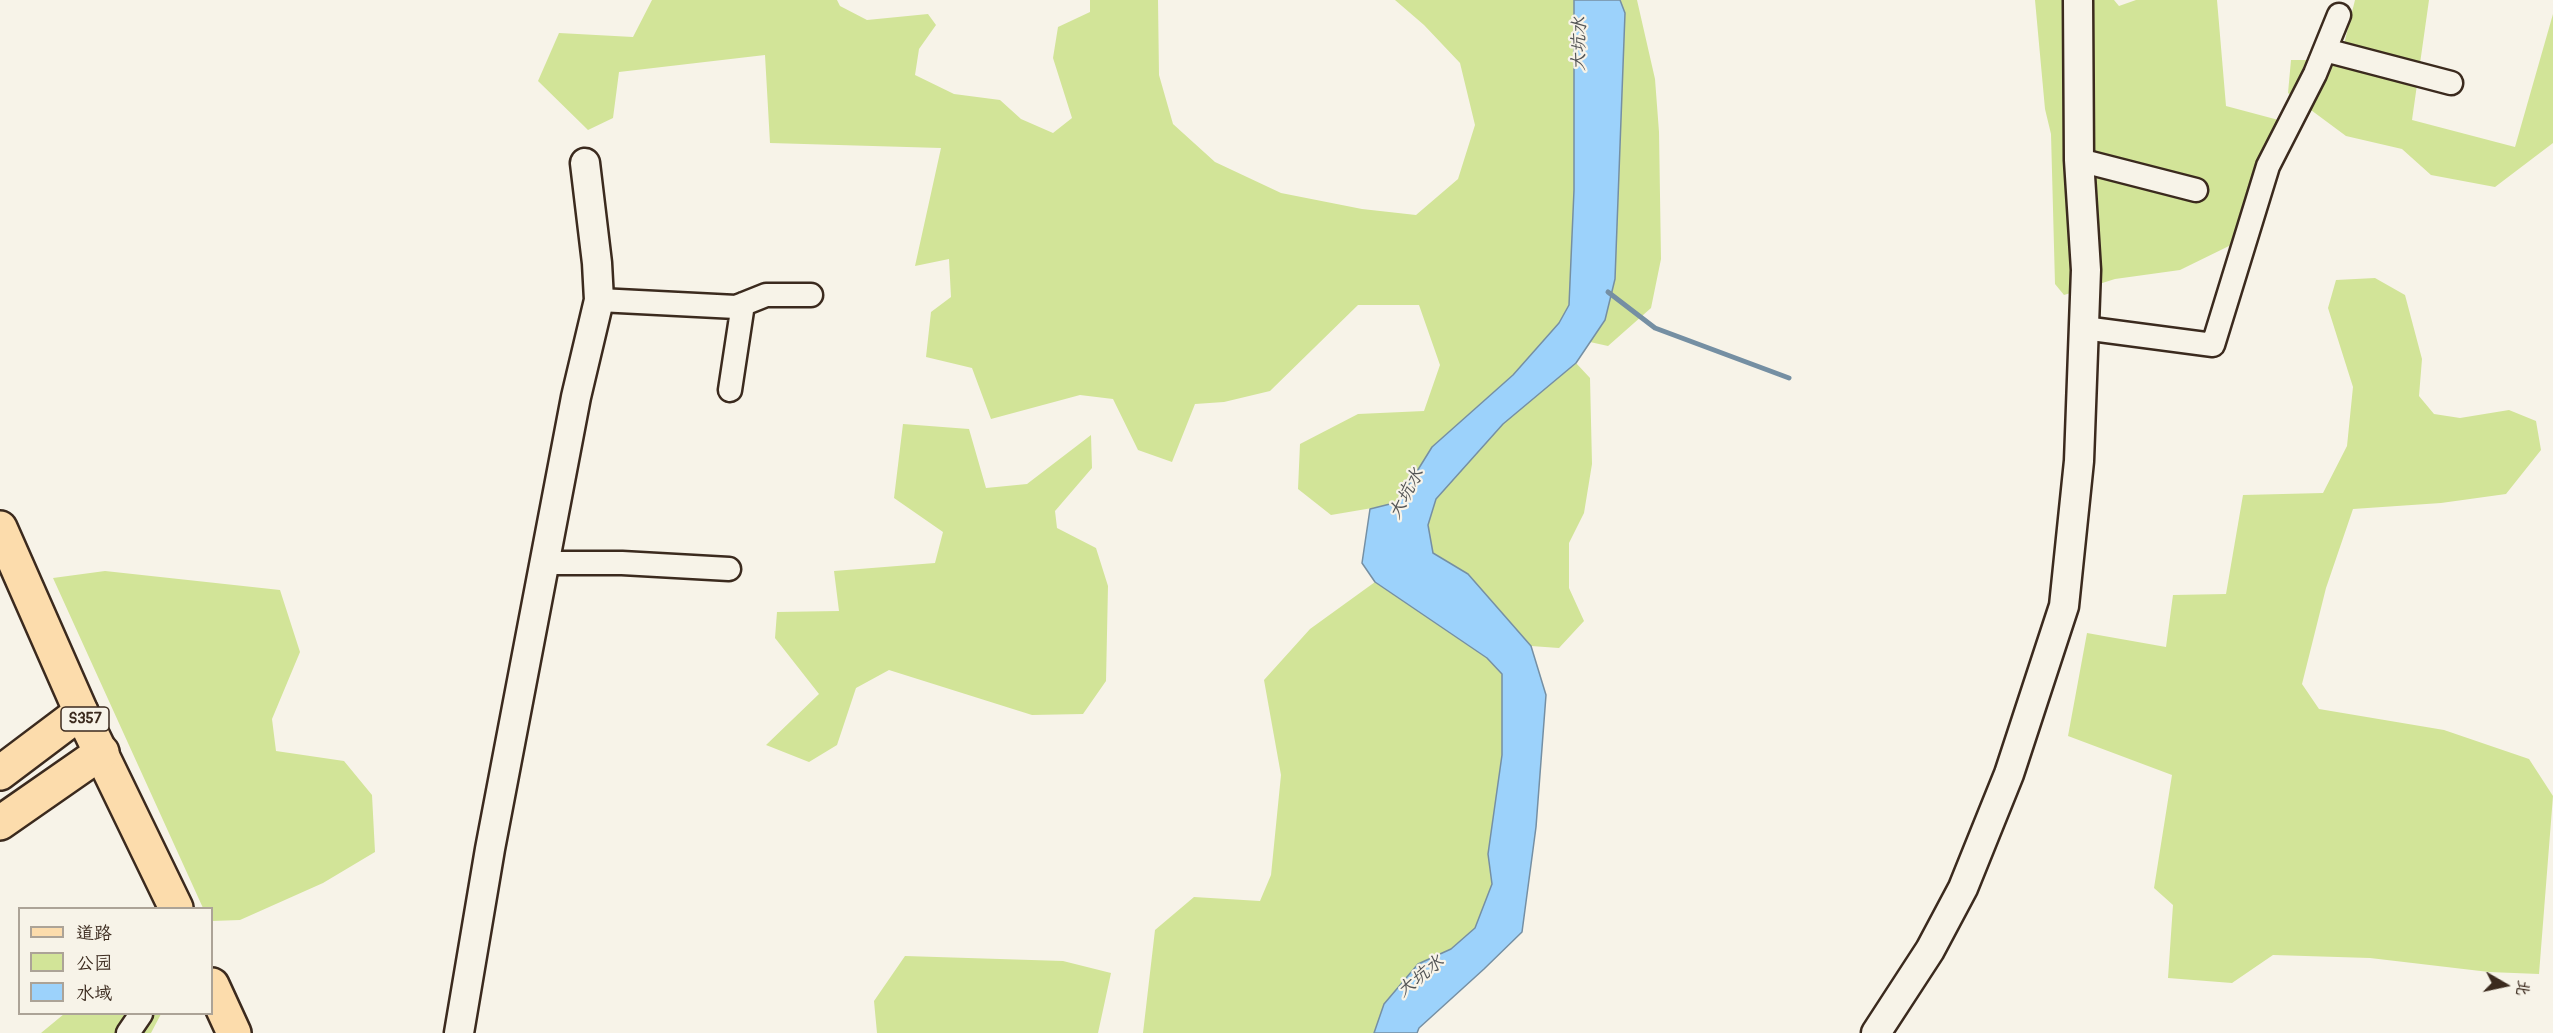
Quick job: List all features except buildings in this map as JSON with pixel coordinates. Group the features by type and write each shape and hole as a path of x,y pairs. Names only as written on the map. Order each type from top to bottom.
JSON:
{"main road":[{"name":"S357","path":"0,528 81,712 175,907"},
{"path":"0,773 81,712"},
{"path":"0,823 102,752"},
{"path":"213,987 234,1033"}],"street":[{"path":"1876,1033 1930,950 1963,888 2009,774 2064,606 2079,460 2086,270 2079,160 2079,0"},
{"path":"2084,328 2213,345 2268,166 2325,50 2339,15"},
{"path":"2325,50 2451,83"},
{"path":"2079,160 2196,190"},
{"path":"459,1033 490,849 544,563 576,397 599,300 585,163"},
{"path":"599,300 724,306 743,304 766,296 811,295"},
{"path":"730,390 743,304"},
{"path":"544,563 622,563 729,569"},
{"path":"128,1033 140,1015"}],"green space":[{"path":"652,0 837,0 840,6 867,20 928,14 936,25 919,49 915,75 954,94 1000,100 1021,119 1053,133 1072,118 1053,58 1058,27 1090,12 1090,0 1158,0 1159,75 1173,124 1215,162 1281,193 1362,209 1416,215 1458,179 1475,125 1460,63 1424,25 1395,0 1574,0 1574,190 1569,305 1559,323 1513,375 1432,447 1398,502 1384,506 1331,515 1298,489 1300,444 1358,414 1424,411 1440,365 1419,305 1358,305 1270,391 1224,402 1195,404 1172,462 1138,450 1113,399 1080,395 991,419 972,368 926,357 931,312 951,297 949,259 915,266 941,148 770,143 765,55 619,72 613,118 588,130 538,81 559,33 633,37"},
{"path":"1620,0 1637,0 1655,79 1659,132 1661,259 1651,308 1608,346 1590,342 1605,320 1615,279 1625,13"},
{"path":"2035,0 2114,0 2119,6 2136,0 2217,0 2226,106 2286,122 2256,161 2240,228 2229,246 2180,270 2115,279 2064,295 2055,284 2051,134 2045,109"},
{"path":"2355,0 2429,0 2412,120 2515,147 2553,14 2553,143 2495,187 2431,175 2402,149 2346,136 2288,93 2291,60 2340,60"},
{"path":"2375,278 2405,295 2422,359 2419,396 2434,414 2460,418 2509,410 2536,421 2541,450 2506,494 2441,503 2353,509 2326,588 2302,684 2319,709 2444,730 2529,759 2553,796 2539,974 2489,972 2370,958 2273,955 2232,983 2168,978 2173,905 2154,888 2172,775 2068,736 2087,633 2166,647 2173,595 2226,594 2243,495 2323,493 2347,446 2353,387 2328,308 2336,280"},
{"path":"1576,363 1590,378 1592,464 1584,513 1569,543 1569,588 1584,621 1559,648 1531,646 1468,574 1433,553 1428,525 1436,499 1503,424"},
{"path":"903,424 969,429 986,488 1027,484 1091,435 1092,468 1055,511 1057,528 1096,548 1108,586 1106,681 1083,714 1032,715 889,670 856,688 837,745 809,762 766,745 819,694 775,638 777,612 839,611 834,571 935,563 943,532 894,498"},
{"path":"105,571 280,590 300,652 272,719 276,751 344,761 372,795 375,852 323,883 240,920 213,921 213,907 203,907 53,578"},
{"path":"1375,582 1487,658 1502,674 1502,755 1488,854 1492,884 1475,928 1451,949 1418,964 1384,1004 1374,1033 1143,1033 1155,930 1194,897 1260,901 1271,875 1281,775 1264,680 1310,629"},
{"path":"905,956 1063,961 1111,973 1098,1033 877,1033 874,1001"},
{"path":"63,1015 160,1015 151,1033 41,1033"}],"water":[{"name":"大坑水","path":"1574,0 1620,0 1625,13 1615,279 1605,320 1576,363 1503,424 1436,499 1428,525 1433,553 1468,574 1531,646 1546,695 1536,827 1522,932 1419,1028 1417,1033 1374,1033 1384,1004 1418,964 1451,949 1475,928 1492,884 1488,854 1502,755 1502,674 1487,658 1375,582 1362,563 1370,509 1398,502 1432,447 1513,375 1559,323 1569,305 1574,190"}],"waterway":[{"path":"1608,292 1655,328 1789,378"}]}
